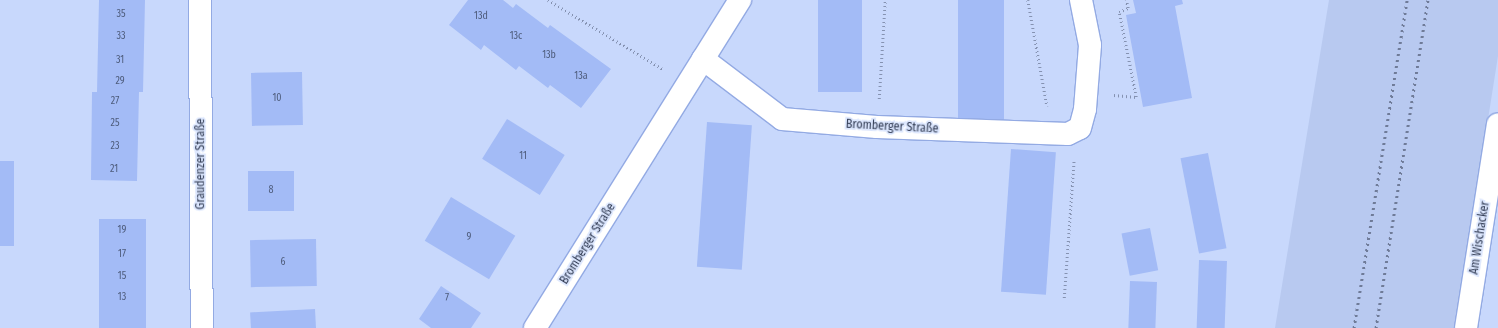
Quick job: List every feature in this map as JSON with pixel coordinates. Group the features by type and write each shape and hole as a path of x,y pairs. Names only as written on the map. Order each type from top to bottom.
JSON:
{"street":[{"name":"Graudenzer Straße","path":"200,0 202,328"},
{"name":"Bromberger Straße","path":"535,328 740,0"},
{"path":"1060,134 1080,128 1085,109 1090,45 1081,0"},
{"name":"Bromberger Straße","path":"703,59 782,119 878,127 1060,134"},
{"name":"Am Wischacker","path":"1466,328 1498,124"}],"path":[{"path":"548,0 688,84"},
{"path":"878,127 885,0"},
{"path":"1028,0 1060,134 1075,165 1064,298"},
{"path":"1126,0 1128,8 1119,12 1136,97"}],"shaded area":[{"path":"1329,0 1498,0 1498,56 1455,328 1275,328"}],"building":[{"path":"99,0 145,0 143,92 139,92 137,181 91,180 92,92 97,92"},
{"path":"468,0 503,0 513,8 516,4 548,28 550,25 611,69 581,108 550,85 548,88 519,66 516,70 484,45 481,50 449,25"},
{"path":"818,0 862,0 862,92 818,92"},
{"path":"958,0 1004,0 1004,120 958,120"},
{"path":"1133,0 1182,0 1183,4 1175,6 1192,98 1143,107 1126,15 1136,13"},
{"path":"302,72 303,125 252,126 251,73"},
{"path":"507,119 565,155 540,195 482,159"},
{"path":"707,122 752,125 742,270 697,267"},
{"path":"1011,149 1056,152 1046,295 1001,292"},
{"path":"1208,153 1227,248 1199,254 1181,158"},
{"path":"0,161 14,161 14,246 0,246"},
{"path":"248,171 294,171 294,211 248,211"},
{"path":"451,197 515,236 489,279 425,241"},
{"path":"99,219 146,219 146,328 99,328"},
{"path":"1150,228 1158,270 1130,276 1122,234"},
{"path":"316,239 317,286 251,287 250,240"},
{"path":"1199,260 1227,261 1225,328 1197,328"},
{"path":"1130,281 1157,282 1155,328 1128,328"},
{"path":"441,286 481,313 471,328 431,328 419,319"},
{"path":"315,309 316,328 251,328 250,312"}],"railway":[{"path":"1354,328 1407,0"},
{"path":"1376,328 1428,0"}]}
